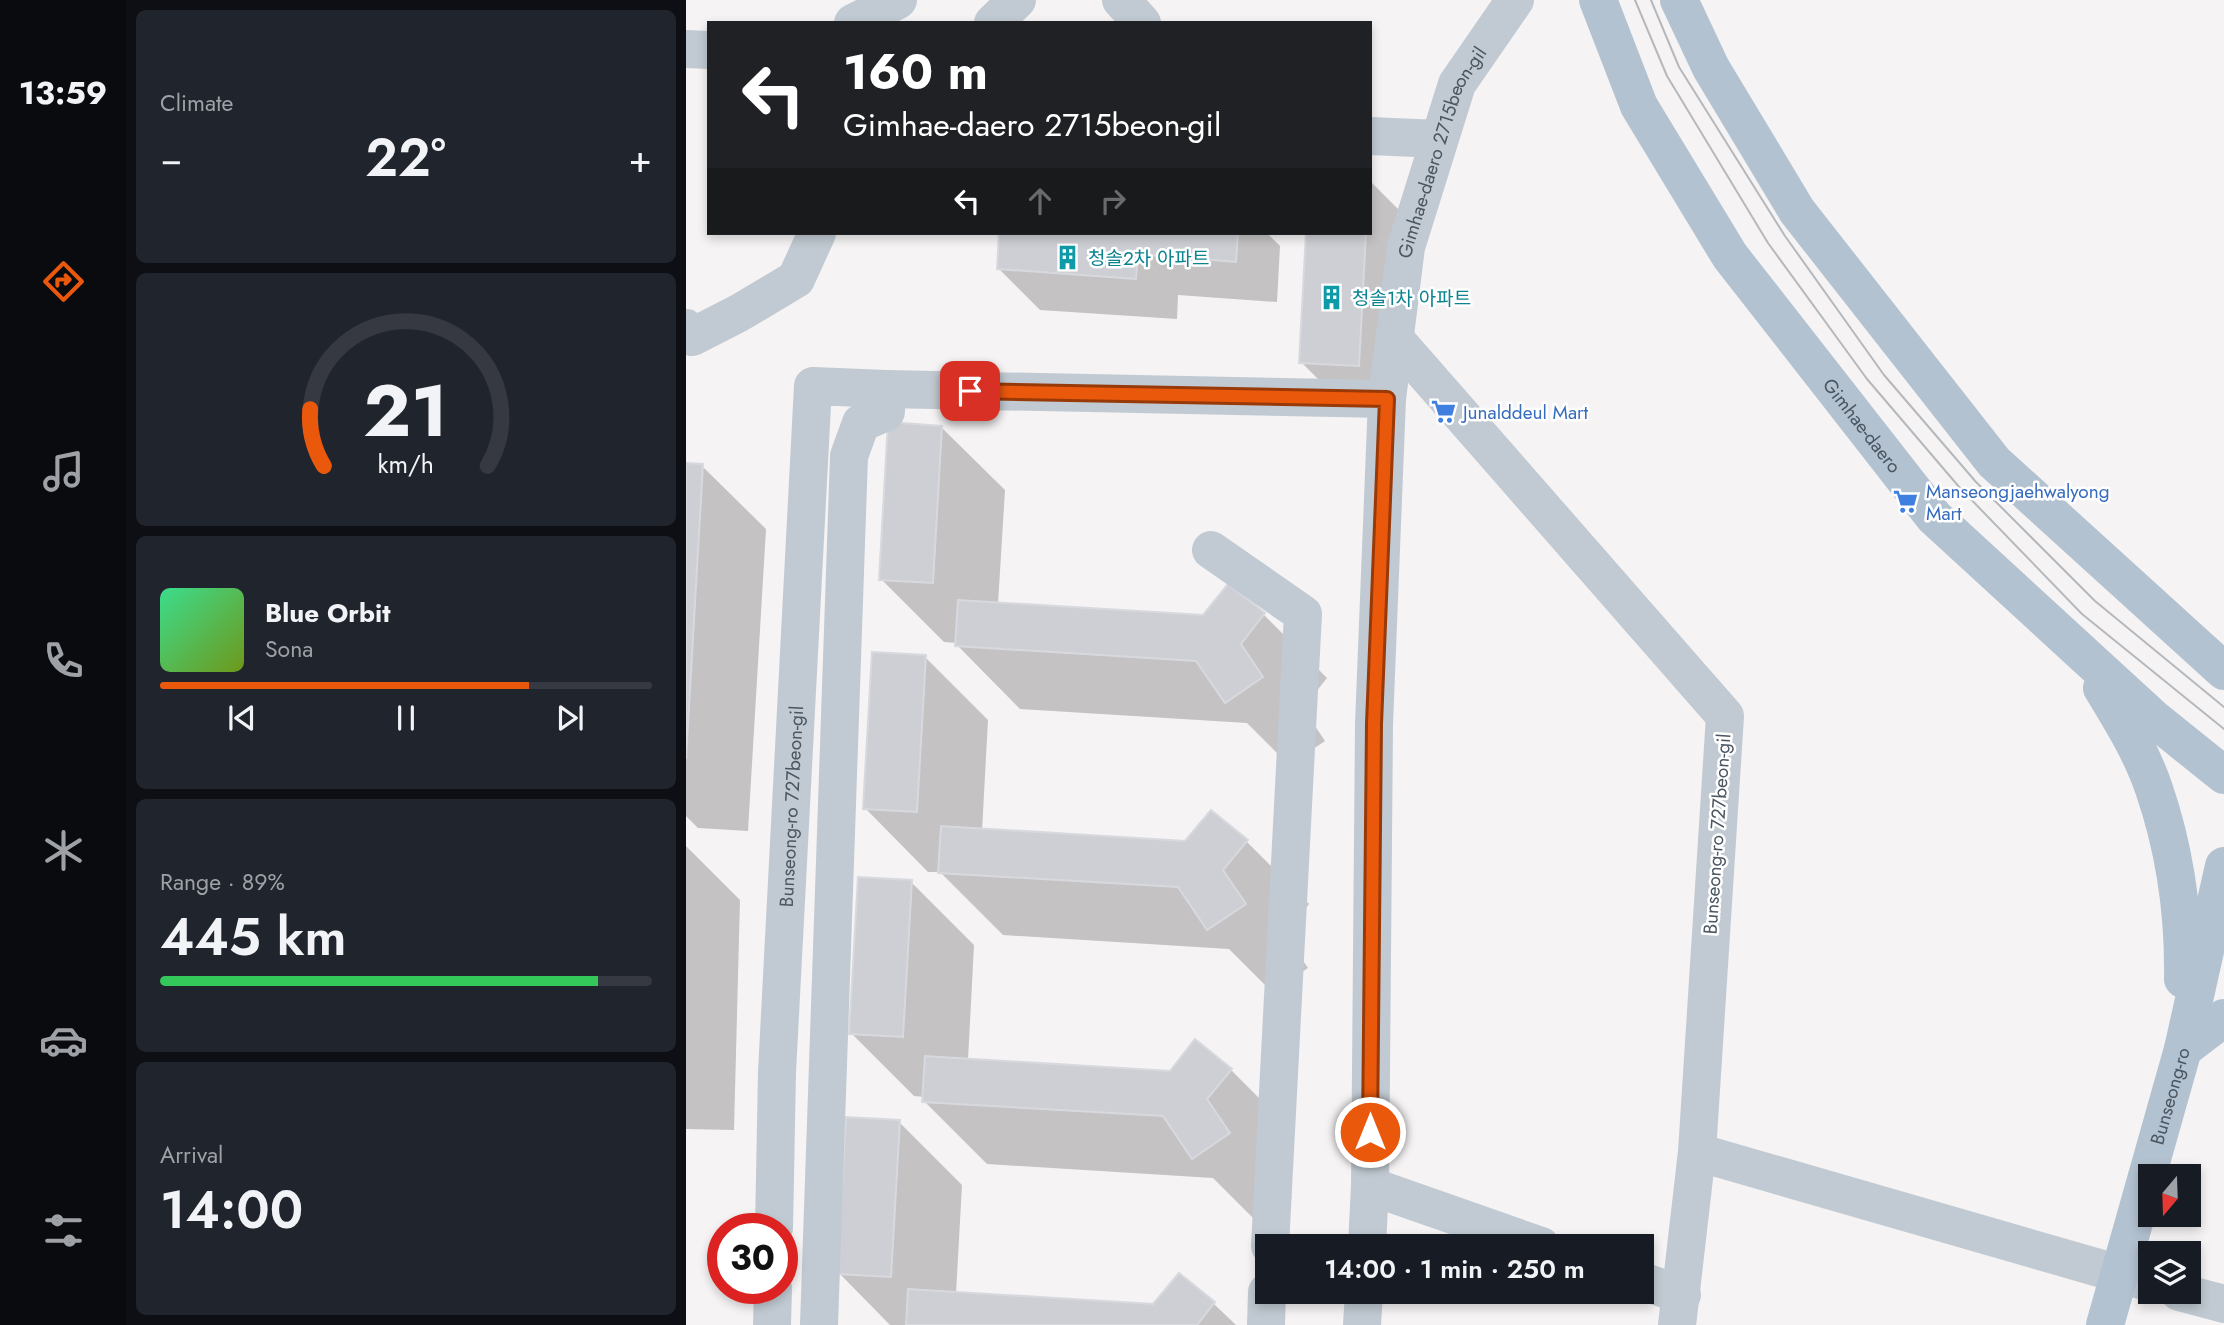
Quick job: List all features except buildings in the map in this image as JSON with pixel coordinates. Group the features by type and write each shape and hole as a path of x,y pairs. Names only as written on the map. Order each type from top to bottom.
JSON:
{"main road":[{"name":"Gimhae-daero","path":"1598,0 1639,106 1730,257 1934,517 2153,718 2224,775"},
{"path":"1679,0 1711,68 1797,211 1994,462 2224,671"},
{"path":"2082,653 2133,741 2154,788 2174,862 2183,931 2183,1049"},
{"name":"Bunseong-ro","path":"2105,1325 2135,1279 2224,866"},
{"path":"2183,1049 2224,1018"}],"street":[{"path":"857,21 898,0"},
{"path":"995,21 1017,0"},
{"path":"1121,0 1140,21"},
{"name":"Gimhae-daero 2715beon-gil","path":"1368,1234 1374,724 1387,399 1406,247 1439,139 1457,84 1515,0"},
{"path":"686,49 707,50"},
{"path":"1372,136 1439,139"},
{"path":"688,336 739,313 796,279 816,235"},
{"name":"Bunseong-ro 727beon-gil","path":"1395,339 1725,716 1697,1152 1680,1310"},
{"name":"Bunseong-ro 727beon-gil","path":"774,1213 778,1072 813,386 887,389"},
{"path":"819,1325 849,456 860,423 886,412 887,389 1387,399"},
{"path":"1210,550 1303,614 1271,1234"},
{"path":"1697,1152 2135,1279"},
{"path":"1370,1186 1507,1234"},
{"path":"1654,1290 1680,1310"},
{"path":"2201,1298 2224,1304"},
{"path":"772,1325 773,1304"},
{"path":"1266,1325 1267,1304"},
{"path":"1362,1325 1363,1304"}],"tram line":[{"path":"1635,0 1667,76 1768,243 1867,379 1960,488 2082,614 2224,729"},
{"path":"1651,0 1679,67 1785,236 1884,375 1976,482 2095,601 2224,707"}],"place":[{"name":"청솔2차 아파트","path":"1068,258"},
{"name":"청솔1차 아파트","path":"1332,298"},
{"name":"Junalddeul Mart","path":"1443,412"},
{"name":"Manseongjaehwalyong Mart","path":"1906,502"}],"route":[{"path":"970,391 1387,399 1374,724 1370,1132"}]}
